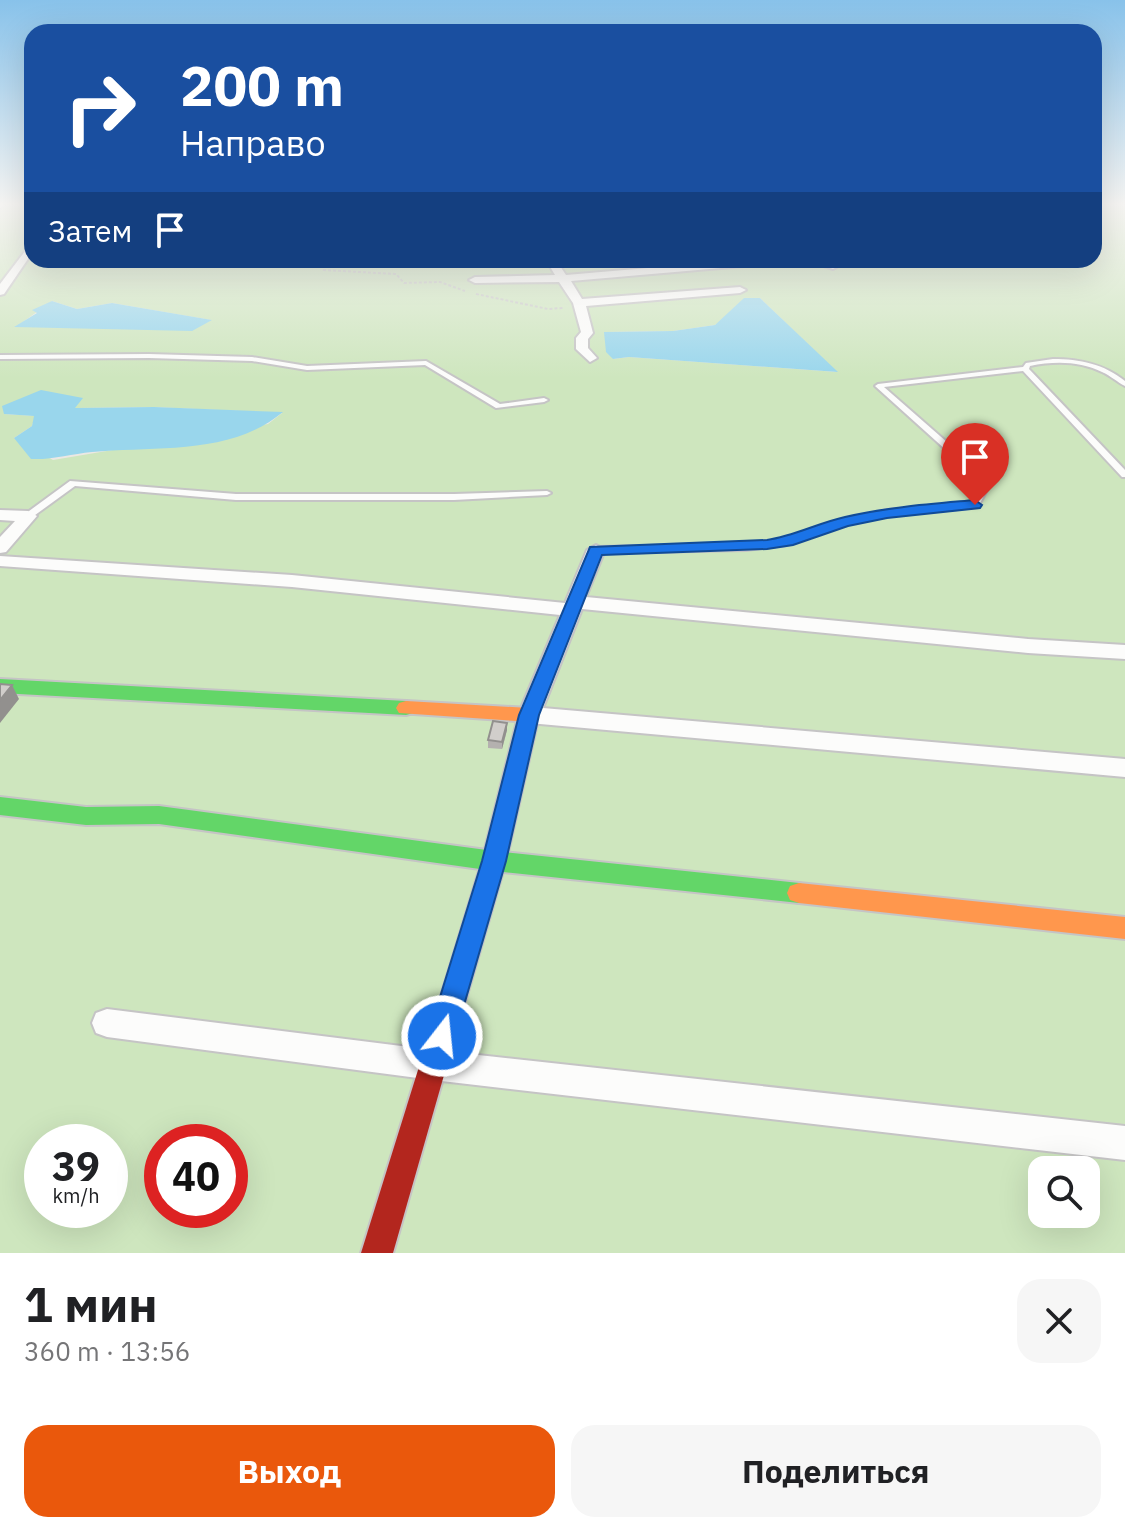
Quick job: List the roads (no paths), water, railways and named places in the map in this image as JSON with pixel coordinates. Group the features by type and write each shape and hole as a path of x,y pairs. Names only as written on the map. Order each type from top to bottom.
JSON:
{"street":[{"path":"0,292 21,261"},
{"path":"556,268 579,305 587,333 582,338 582,349 590,358"},
{"path":"475,280 562,278 682,268"},
{"path":"579,305 740,290"},
{"path":"0,515 28,516"},
{"path":"0,548 28,516"},
{"path":"377,1253 494,861 529,715 596,550"},
{"path":"0,561 292,581 1125,652"},
{"path":"0,686 529,715 1125,768"},
{"path":"0,806 86,816 159,815 494,861 1125,928"},
{"path":"107,1023 433,1065 1125,1143"}],"lane":[{"path":"0,357 252,359 307,368 426,363 499,406 544,400"},
{"path":"1025,369 1028,364 1049,359 1067,361 1097,368 1125,384"},
{"path":"1025,369 1125,475"},
{"path":"596,550 787,542 844,522 887,513 975,505 984,488 969,466 878,386 1025,369"},
{"path":"28,516 73,483 236,497 454,497 547,493"}],"water":[{"path":"744,298 760,298 838,372 629,357 613,359 606,352 604,332 673,331 715,325"},
{"path":"52,301 77,309 112,303 212,320 192,331 14,327 37,313 32,310"},
{"path":"41,390 83,398 75,408 154,407 283,412 240,436 216,442 31,459 14,438 32,426 34,416 4,414 2,406"}]}
